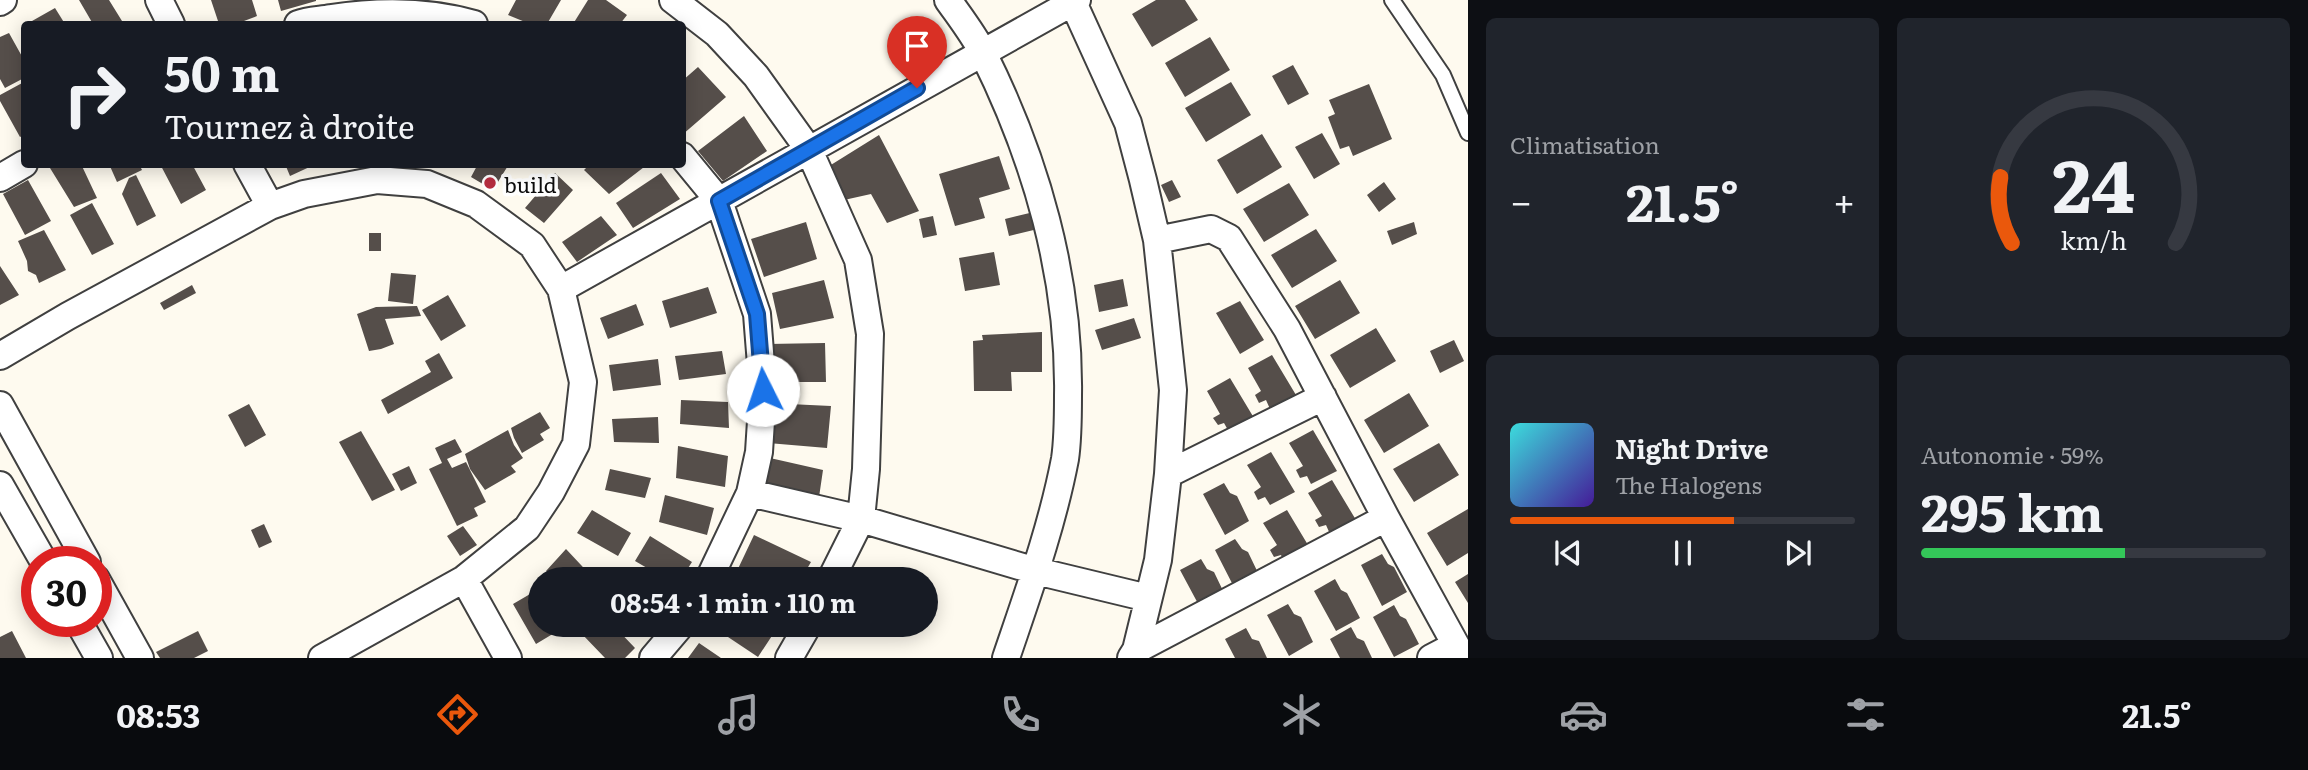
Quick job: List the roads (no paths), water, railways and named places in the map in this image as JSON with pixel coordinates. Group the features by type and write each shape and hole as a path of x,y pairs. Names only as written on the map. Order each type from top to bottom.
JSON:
{"street":[{"path":"159,0 170,21"},
{"path":"673,0 717,34 756,76 809,150 858,260 870,334 866,469 861,519 837,567"},
{"path":"948,0 982,51 1020,135 1051,234 1066,329 1069,373 1065,458 1036,571 1006,658"},
{"path":"562,289 1074,1 1128,123 1157,240 1173,390 1168,474 1158,560 1134,654"},
{"path":"315,21 350,15 391,13 465,15"},
{"path":"686,161 719,201 757,314 763,390 759,452 750,493 715,567"},
{"path":"0,178 21,166"},
{"path":"249,168 270,206"},
{"path":"0,356 270,206 304,194 377,180 427,184 476,204 532,245 562,289 583,382 576,444 551,492 527,528 464,579 322,658"},
{"path":"1157,240 1211,229 1229,238 1287,330 1323,397 1450,654"},
{"path":"1168,474 1323,397"},
{"path":"0,405 78,546"},
{"path":"0,485 35,546"},
{"path":"750,493 861,519 1036,571 1148,598"},
{"path":"1134,654 1385,519"},
{"path":"464,579 508,658"},
{"path":"112,608 140,658"},
{"path":"87,637 99,658"},
{"path":"653,658 671,637"},
{"path":"789,658 801,637"}],"lane":[{"path":"1392,0 1443,75 1468,133"}],"place":[{"name":"build","path":"490,183"}]}
